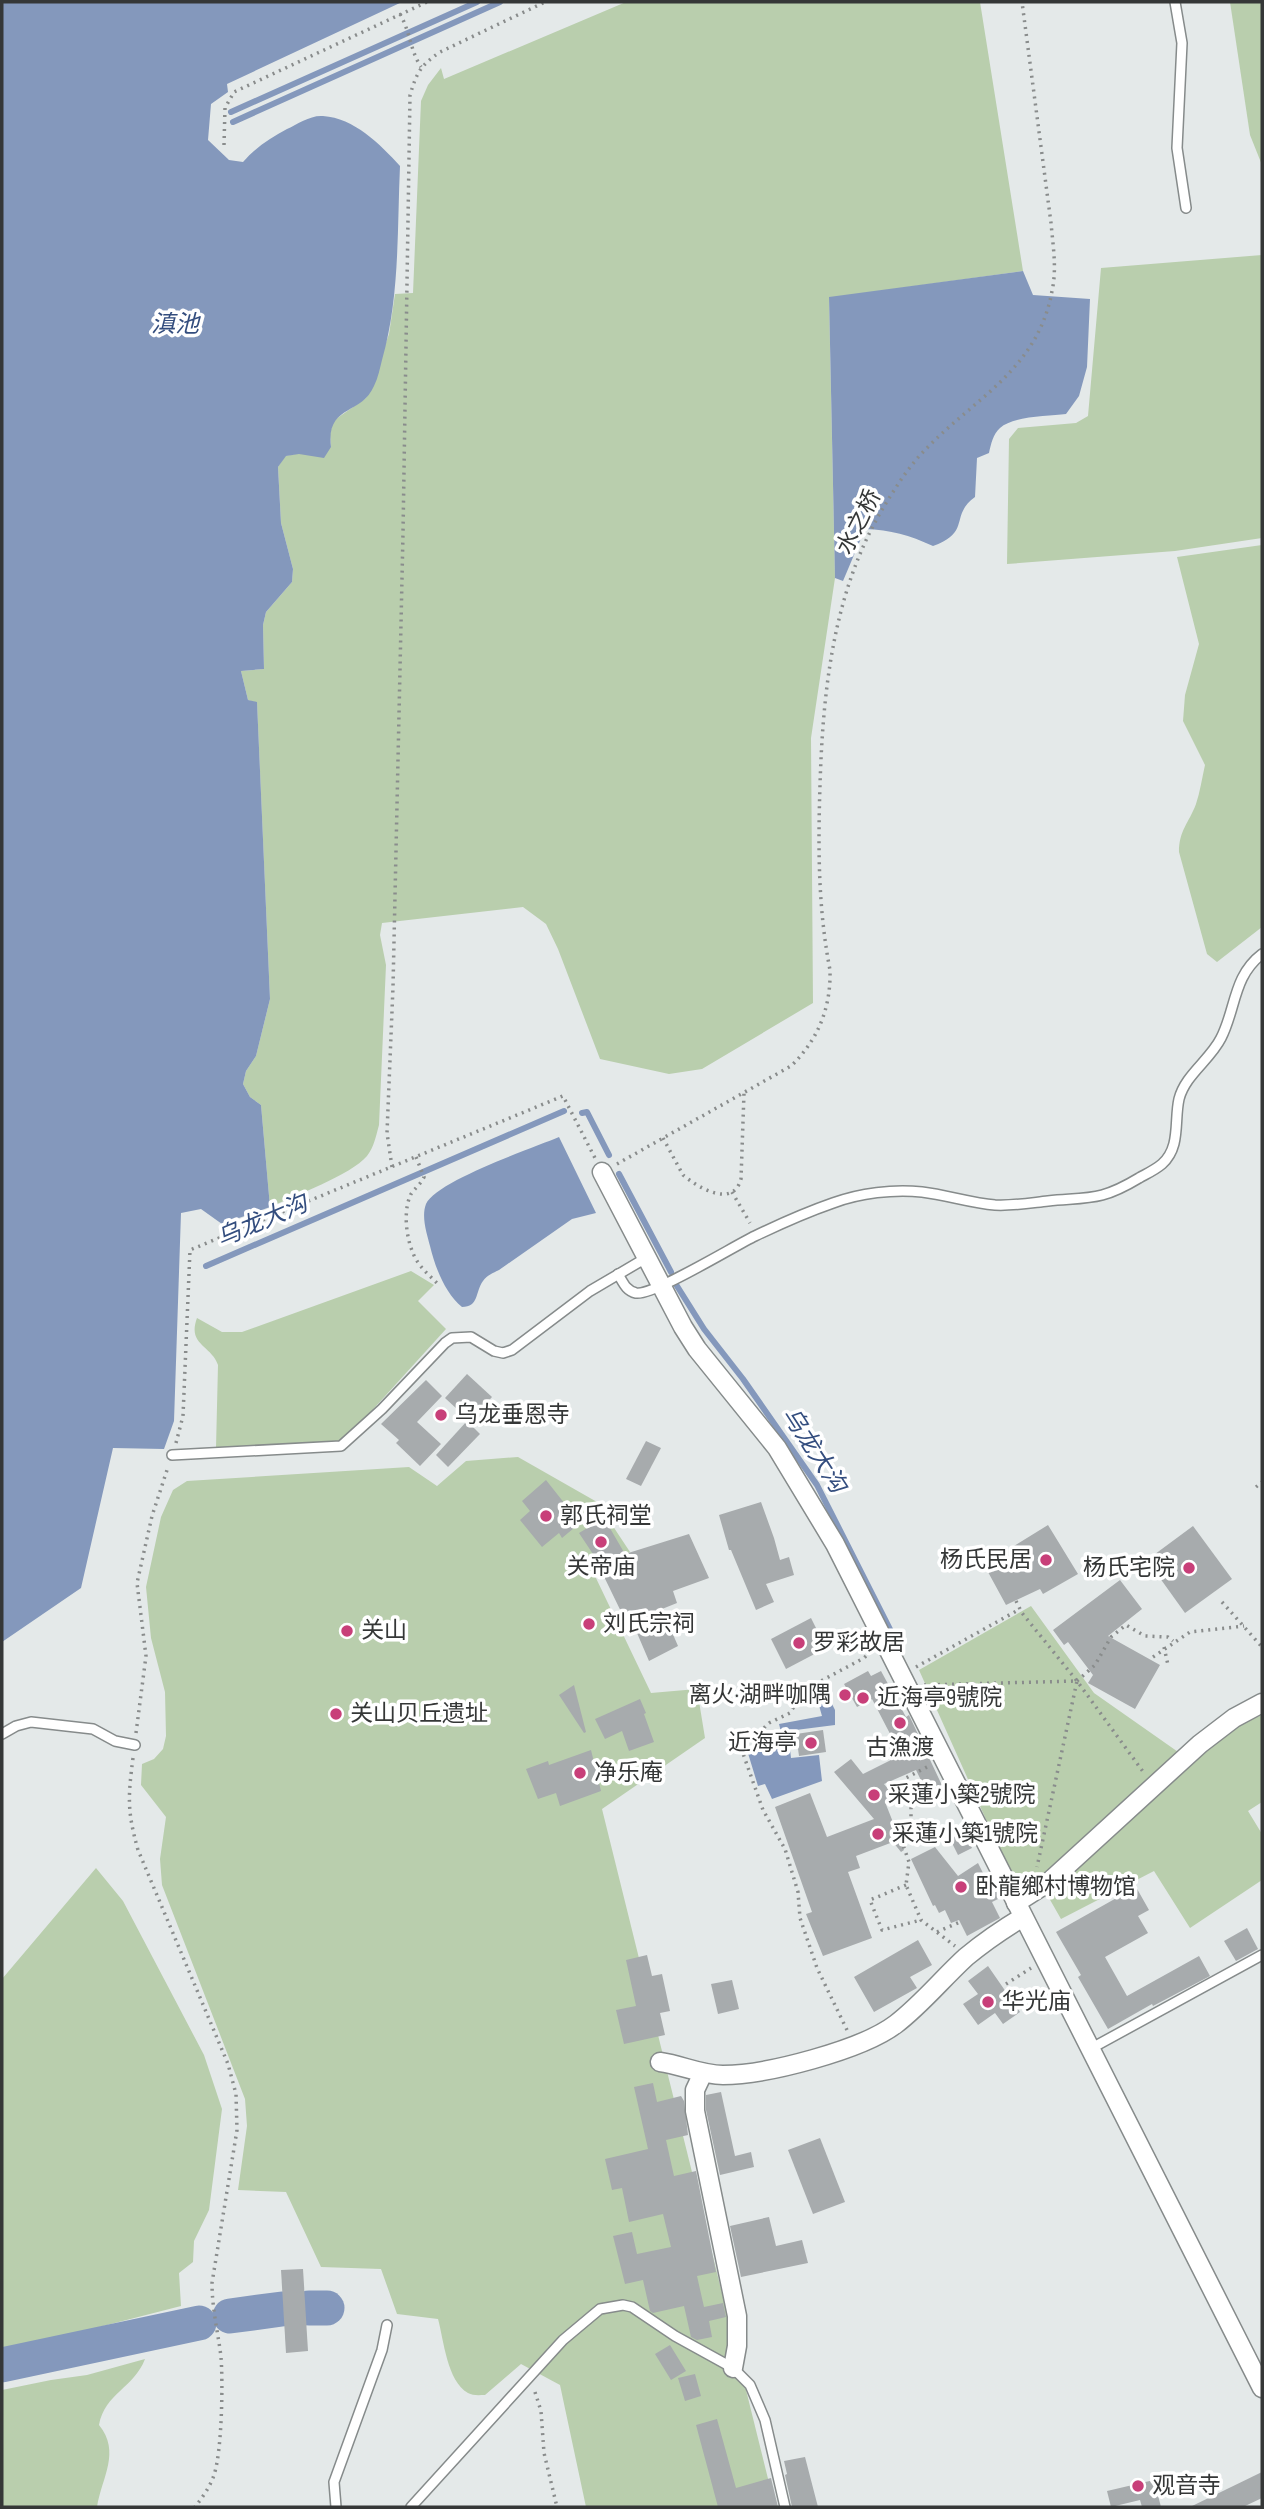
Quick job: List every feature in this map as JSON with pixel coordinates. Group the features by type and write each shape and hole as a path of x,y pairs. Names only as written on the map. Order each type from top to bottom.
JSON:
{"street":[{"path":"603,1172 696,1349 777,1448 807,1495 1240,2336 1243,2364 1262,2388"},
{"path":"660,2062 703,2073 741,2074 816,2057 874,2037 895,2025 1019,1910 1031,1893 1049,1882 1200,1744 1234,1718 1262,1703"},
{"path":"703,2073 695,2090 695,2111 737,2316 737,2346 733,2368"}],"lane":[{"path":"1175,2 1182,43 1177,148 1186,208"},
{"path":"618,1274 625,1286 637,1293 661,1286 756,1235 834,1202 858,1196 921,1192 994,1205 1016,1205 1100,1197 1118,1191 1163,1164 1176,1136 1179,1098 1186,1084 1221,1039 1237,987 1247,969 1262,954"},
{"path":"172,1454 341,1447 382,1409 445,1343 460,1336 471,1337 495,1351 503,1353 512,1350 590,1291 646,1258"},
{"path":"2,1734 31,1721 93,1729 115,1741 135,1745"},
{"path":"1090,2049 1262,1955"},
{"path":"411,2507 526,2379 584,2321 600,2309 611,2306 632,2307 675,2336 733,2368 750,2385 765,2420 785,2507"},
{"path":"336,2507 334,2482 382,2350 387,2325"}],"path":[{"path":"224,145 225,108 234,92 427,2"},
{"path":"392,1167 387,1133 393,986 410,94 421,66 440,52 545,2"},
{"name":"水之桥","path":"603,1172 791,1066 808,1048 817,1033 829,995 830,970 818,870 821,735 833,644 858,562 877,519 908,471 928,447 979,404 1015,368 1040,330 1050,304 1055,273 1054,256 1022,2"},
{"path":"400,14 408,28 411,45 421,66"},
{"path":"663,1138 683,1175 688,1179 713,1194 732,1192 740,1186 741,1179 744,1093"},
{"path":"195,2507 214,2476 218,2457 221,2359 212,2306 212,2283 234,2156 238,2113 228,2064 138,1850 130,1821 128,1799 146,1656 137,1583 152,1516 183,1416 190,1250 563,1096 603,1172"},
{"path":"416,1157 424,1177 412,1194 407,1224 413,1253 421,1268 437,1283"},
{"path":"732,1192 756,1235"},
{"path":"1256,1487 1262,1482"},
{"path":"1016,1601 1153,1786"},
{"path":"1222,1602 1262,1647"},
{"path":"916,1667 1020,1609"},
{"path":"1031,1893 1077,1681 1095,1665 1111,1637 1126,1625 1145,1636 1168,1637 1174,1642"},
{"path":"1153,1657 1164,1647 1190,1632 1244,1626"},
{"path":"854,2044 817,1968 800,1918 798,1892 785,1849 763,1811 740,1745 758,1734 769,1723 790,1713 804,1690 864,1658 885,1643"},
{"path":"1164,1647 1168,1665"},
{"path":"907,1685 1077,1681"},
{"path":"943,1758 904,1779 911,1793 911,1827 902,1842 909,1862 906,1885 921,1920 966,1957"},
{"path":"906,1885 870,1900 882,1930 921,1920"},
{"path":"937,1933 960,1922"},
{"path":"1006,1984 1044,1959"},
{"path":"526,2379 533,2388 541,2411 544,2454 557,2507"}],"green space":[{"path":"626,2 980,2 1023,271 829,298 835,578 811,738 813,1003 702,1069 669,1074 600,1059 546,924 523,907 382,923 380,935 386,965 379,1125 373,1145 367,1156 348,1170 270,1207 261,1105 250,1097 243,1084 246,1071 256,1056 270,999 257,703 248,700 241,671 264,669 263,625 266,612 292,582 293,569 281,523 278,467 285,456 331,447 333,421 366,398 389,334 395,294 413,293 421,101 428,85 441,68 444,79"},
{"path":"1230,2 1262,2 1262,165 1250,135"},
{"path":"1262,255 1262,538 1175,551 1007,564 1009,439 1018,428 1076,423 1088,416 1101,268"},
{"path":"1262,545 1262,927 1217,962 1207,954 1179,852 1179,844 1197,799 1205,765 1183,721 1185,695 1199,644 1177,557"},
{"path":"411,1271 434,1285 418,1301 446,1329 347,1438 334,1443 216,1448 218,1365 197,1339 197,1318 222,1332 242,1332"},
{"path":"518,1457 597,1502 630,1552 595,1576 651,1693 697,1689 705,1738 602,1809 775,2507 586,2507 560,2385 521,2364 485,2395 468,2393 455,2379 451,2370 438,2319 397,2314 381,2269 321,2267 286,2192 238,2190 247,2126 245,2099 162,1885 160,1859 166,1817 141,1785 142,1764 154,1759 163,1749 166,1736 165,1692 151,1638 146,1587 161,1517 173,1490 187,1481 409,1467 437,1486 466,1461"},
{"path":"1031,1606 1094,1693 1181,1754 1060,1862 1019,1893 919,1670"},
{"path":"1262,1715 1262,1802 1248,1811 1262,1834 1262,1880 1190,1928 1154,1871 1061,1919 1045,1891 1236,1726"},
{"path":"96,1868 123,1901 204,2055 222,2109 209,2210 194,2241 193,2262 179,2273 181,2306 2,2352 2,1979"},
{"path":"145,2359 134,2377 113,2398 102,2414 99,2425 109,2445 109,2455 97,2507 2,2507 2,2390 87,2375"}],"water":[{"name":"滇池","path":"2,2 402,2 227,84 228,92 211,104 208,140 229,160 243,162 281,132 309,118 323,116 356,127 375,141 400,166 397,264 392,312 374,386 361,402 339,417 334,424 331,447 324,458 299,454 286,456 278,467 281,523 293,569 292,582 266,612 263,625 264,669 241,671 248,700 257,702 270,999 256,1056 246,1071 243,1084 250,1097 261,1105 270,1207 222,1224 201,1209 181,1213 174,1421 164,1449 113,1448 81,1588 2,1642"},
{"path":"1023,271 1033,295 1090,299 1087,367 1079,396 1066,414 1013,421 998,430 989,453 977,458 975,497 963,511 957,529 945,541 933,546 900,534 865,529 843,581 835,578 829,297"},
{"path":"559,1137 596,1213 572,1219 488,1276 480,1285 474,1302 462,1307 446,1287 435,1262 425,1225 426,1204 447,1185"},
{"path":"826,1692 835,1710 835,1725 788,1731 791,1758 819,1755 822,1781 772,1799 765,1784 758,1786 747,1750 782,1736 779,1724 822,1716 816,1695"}],"building":[{"path":"467,1374 492,1397 470,1421 445,1398"},
{"path":"426,1380 442,1396 417,1422 441,1444 420,1466 396,1443 399,1440 381,1424"},
{"path":"467,1421 480,1434 448,1467 436,1455"},
{"path":"646,1441 661,1448 641,1486 626,1479"},
{"name":"郭氏祠堂","path":"546,1480 580,1523 562,1538 559,1533 542,1547 520,1520 530,1511 522,1501"},
{"path":"761,1502 780,1560 789,1557 794,1575 766,1584 774,1602 756,1610 729,1550 719,1515"},
{"path":"604,1518 625,1554 689,1534 709,1578 673,1591 677,1603 662,1609 678,1646 649,1661 634,1626 629,1628 593,1554 579,1533"},
{"name":"杨氏民居","path":"1048,1525 1078,1574 1043,1594 1040,1589 1006,1605 988,1572 1020,1555 1014,1546"},
{"name":"杨氏宅院","path":"1193,1526 1232,1579 1185,1613 1147,1560"},
{"path":"1120,1580 1142,1609 1108,1636 1160,1665 1135,1709 1088,1683 1093,1675 1068,1642 1064,1645 1053,1630"},
{"name":"罗彩故居","path":"811,1618 826,1648 786,1669 771,1639"},
{"path":"868,1671 871,1676 881,1671 906,1717 909,1715 947,1796 932,1803 916,1770 884,1784 893,1795 885,1802 904,1850 901,1852 893,1842 856,1856 860,1868 848,1872 872,1938 823,1956 806,1914 812,1912 775,1807 810,1793 827,1837 874,1819 834,1772 851,1759 863,1774 901,1755 872,1699 857,1707 844,1684"},
{"path":"574,1685 586,1732 584,1733 559,1695"},
{"path":"640,1699 654,1742 629,1751 622,1731 605,1739 595,1719"},
{"name":"近海亭","path":"823,1730 826,1752 799,1756 796,1734"},
{"path":"591,1750 601,1791 560,1806 556,1793 538,1799 526,1769 548,1761 549,1765"},
{"path":"964,1832 972,1848 958,1855 950,1839"},
{"path":"935,1847 958,1876 978,1863 988,1883 991,1882 1000,1898 992,1902 1000,1918 967,1936 959,1920 951,1923 945,1910 939,1913 935,1905 933,1906 911,1859"},
{"path":"1136,1887 1149,1910 1138,1916 1148,1933 1105,1957 1127,1996 1199,1956 1210,1976 1108,2029 1056,1932"},
{"path":"1247,1928 1258,1949 1236,1961 1224,1941"},
{"path":"918,1940 932,1965 910,1977 917,1988 874,2012 854,1977"},
{"path":"647,1955 652,1976 662,1974 670,2011 660,2013 665,2035 624,2044 616,2010 636,2006 626,1960"},
{"name":"华光庙","path":"988,1966 1020,2012 1003,2024 995,2013 978,2025 963,2004 978,1994 968,1981"},
{"path":"732,1980 739,2009 718,2014 711,1984"},
{"path":"653,2083 657,2102 681,2096 684,2101 688,2135 666,2140 674,2176 696,2171 716,2272 697,2276 704,2307 723,2303 726,2317 709,2321 712,2337 697,2340 691,2337 684,2306 653,2313 650,2311 643,2280 625,2284 613,2236 632,2232 637,2254 671,2247 663,2214 629,2222 622,2188 612,2190 605,2159 648,2149 634,2087"},
{"path":"721,2092 735,2156 751,2152 754,2167 720,2175 706,2110 706,2095"},
{"path":"820,2138 845,2202 813,2214 788,2150"},
{"path":"769,2217 776,2246 802,2240 808,2263 741,2277 730,2226"},
{"path":"303,2269 308,2351 286,2353 281,2270"},
{"path":"670,2345 686,2371 671,2380 655,2354"},
{"path":"695,2374 701,2396 685,2401 678,2378"},
{"path":"717,2419 736,2488 771,2478 778,2507 718,2507 696,2425"},
{"path":"805,2457 818,2507 792,2507 784,2461"},
{"path":"1262,2472 1262,2498 1243,2507 1190,2507"},
{"path":"1154,2480 1161,2507 1142,2507 1140,2500 1111,2507 1107,2491"}],"waterway":[{"path":"231,112 477,2"},
{"path":"233,122 500,2"},
{"name":"乌龙大沟","path":"206,1266 564,1111"},
{"name":"乌龙大沟","path":"582,1113 587,1112 609,1155"},
{"name":"乌龙大沟","path":"619,1174 671,1272"},
{"name":"乌龙大沟","path":"677,1286 704,1329 743,1379 817,1485 899,1647"},
{"path":"309,2308 327,2308"},
{"path":"230,2316 282,2309"},
{"path":"2,2365 199,2323"}],"place":[{"name":"乌龙垂恩寺","path":"441,1415"},
{"name":"郭氏祠堂","path":"546,1516"},
{"name":"关帝庙","path":"601,1542"},
{"name":"杨氏民居","path":"1046,1560"},
{"name":"杨氏宅院","path":"1189,1568"},
{"name":"刘氏宗祠","path":"589,1624"},
{"name":"关山","path":"347,1631"},
{"name":"罗彩故居","path":"799,1643"},
{"name":"离火·湖畔咖隅","path":"845,1695"},
{"name":"近海亭9號院","path":"863,1698"},
{"name":"关山贝丘遗址","path":"336,1714"},
{"name":"古漁渡","path":"900,1723"},
{"name":"近海亭","path":"811,1743"},
{"name":"净乐庵","path":"580,1773"},
{"name":"采蓮小築2號院","path":"874,1795"},
{"name":"采蓮小築1號院","path":"878,1834"},
{"name":"卧龍鄉村博物馆","path":"961,1887"},
{"name":"华光庙","path":"988,2002"},
{"name":"观音寺","path":"1138,2486"}]}
